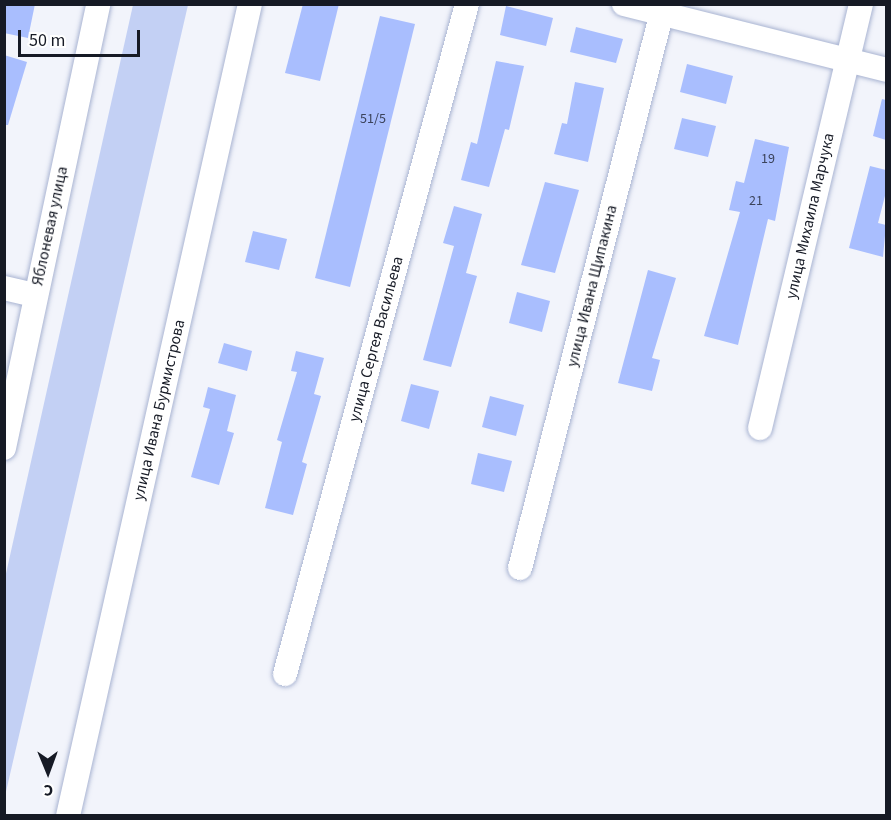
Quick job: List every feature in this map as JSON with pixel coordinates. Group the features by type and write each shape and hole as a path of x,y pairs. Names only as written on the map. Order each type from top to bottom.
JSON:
{"street":[{"name":"Яблоневая улица","path":"4,448 99,4"},
{"name":"улица Ивана Бурмистрова","path":"68,816 250,4"},
{"name":"улица Сергея Васильева","path":"285,674 467,4"},
{"path":"624,4 663,9 886,70"},
{"name":"улица Михаила Марчука","path":"760,428 861,4"},
{"name":"улица Ивана Щипакина","path":"520,568 663,9"},
{"path":"4,288 35,295"}],"shaded area":[{"path":"133,5 188,5 5,796 5,578"}],"building":[{"path":"4,4 35,4 28,38 4,33"},
{"path":"303,4 339,4 320,81 285,73"},
{"path":"506,6 553,18 546,46 500,35"},
{"path":"380,16 415,24 350,287 315,278"},
{"path":"576,27 623,39 616,63 570,52"},
{"path":"4,55 27,62 8,125 4,125"},
{"path":"496,61 524,66 509,130 505,129 489,187 461,180 471,142 477,144"},
{"path":"687,64 733,76 726,104 680,92"},
{"path":"575,82 604,88 588,162 554,154 562,123 567,124"},
{"path":"882,99 886,100 886,140 873,136"},
{"path":"682,118 716,126 708,157 674,149"},
{"path":"755,139 789,147 775,221 768,219 738,345 704,336 740,212 729,210 736,181 744,183"},
{"path":"870,166 886,170 886,192 878,223 886,225 883,257 849,248"},
{"path":"545,182 579,190 555,273 521,265"},
{"path":"454,206 482,214 466,273 477,276 451,367 423,360 454,246 443,243"},
{"path":"253,231 287,239 279,270 245,262"},
{"path":"648,270 676,278 652,358 660,360 652,391 618,383"},
{"path":"517,292 550,301 542,332 509,323"},
{"path":"224,343 252,351 247,371 218,363"},
{"path":"296,351 324,358 314,394 321,396 302,462 307,464 293,515 265,508 282,442 277,440 297,372 291,371"},
{"path":"411,384 439,391 429,429 401,421"},
{"path":"208,387 236,395 227,431 234,433 219,485 191,477 210,409 203,407"},
{"path":"490,396 524,405 516,436 482,427"},
{"path":"478,453 512,461 504,492 471,484"}]}
